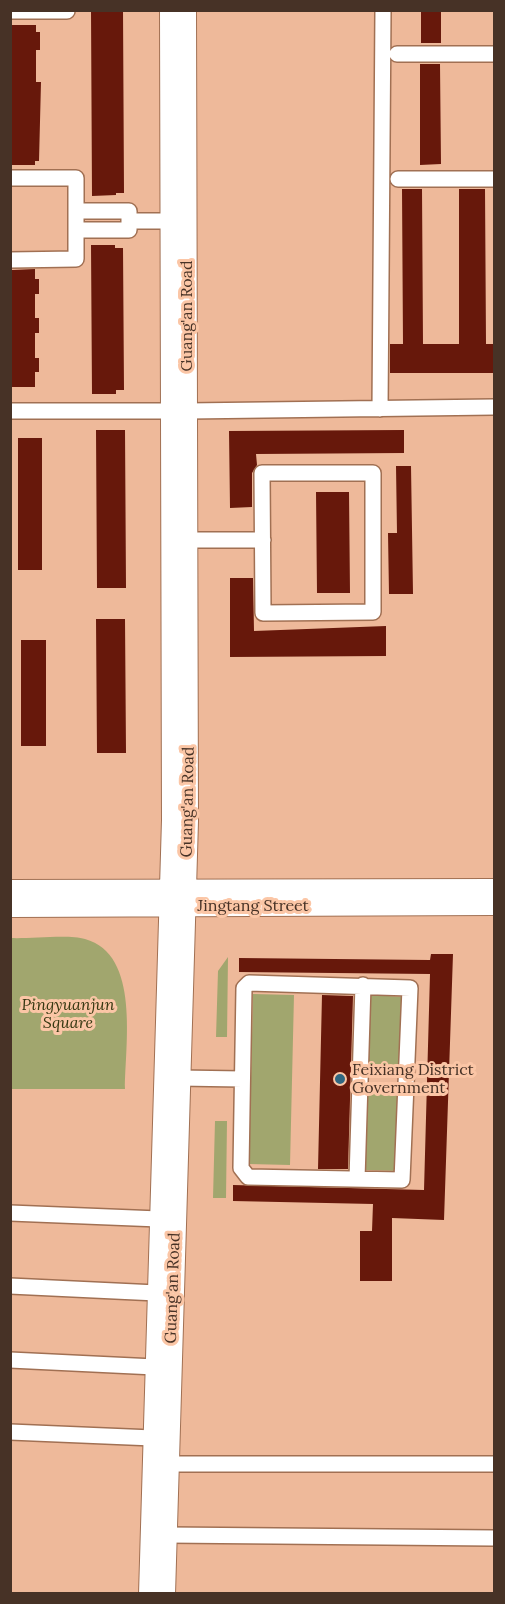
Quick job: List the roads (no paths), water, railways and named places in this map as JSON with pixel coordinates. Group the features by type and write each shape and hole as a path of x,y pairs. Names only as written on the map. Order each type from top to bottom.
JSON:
{"main road":[{"name":"Guang'an Road","path":"149,1593 159,1219 177,898 188,821 188,540 170,220 170,10"},
{"name":"Guang'an Road","path":"165,1593 179,1078 177,898 172,796 186,10"},
{"name":"Jingtang Street","path":"10,907 177,898 495,889"},
{"name":"Jingtang Street","path":"10,890 177,898 495,905"}],"street":[{"path":"380,409 382,10"},
{"path":"10,11 68,11"},
{"path":"397,54 495,54"},
{"path":"10,178 76,178 76,260 10,260"},
{"path":"398,179 495,179"},
{"path":"76,212 129,211 129,230 76,230"},
{"path":"129,221 170,220"},
{"path":"10,411 495,407"},
{"path":"262,473 373,473 373,612 263,613 263,540 262,473"},
{"path":"188,540 263,540"},
{"path":"246,984 363,985 410,988 411,1015 404,1178 399,1180 248,1177 241,1168 246,984"},
{"path":"357,1179 363,985"},
{"path":"179,1078 243,1078"},
{"path":"10,1213 159,1219"},
{"path":"10,1286 157,1293"},
{"path":"10,1360 155,1367"},
{"path":"10,1432 153,1438"},
{"path":"169,1464 495,1464"},
{"path":"167,1535 495,1538"}],"place":[{"name":"Feixiang District Government","path":"340,1079"}],"park label":[{"name":"Pingyuanjun Square","path":"68,1014"}]}
